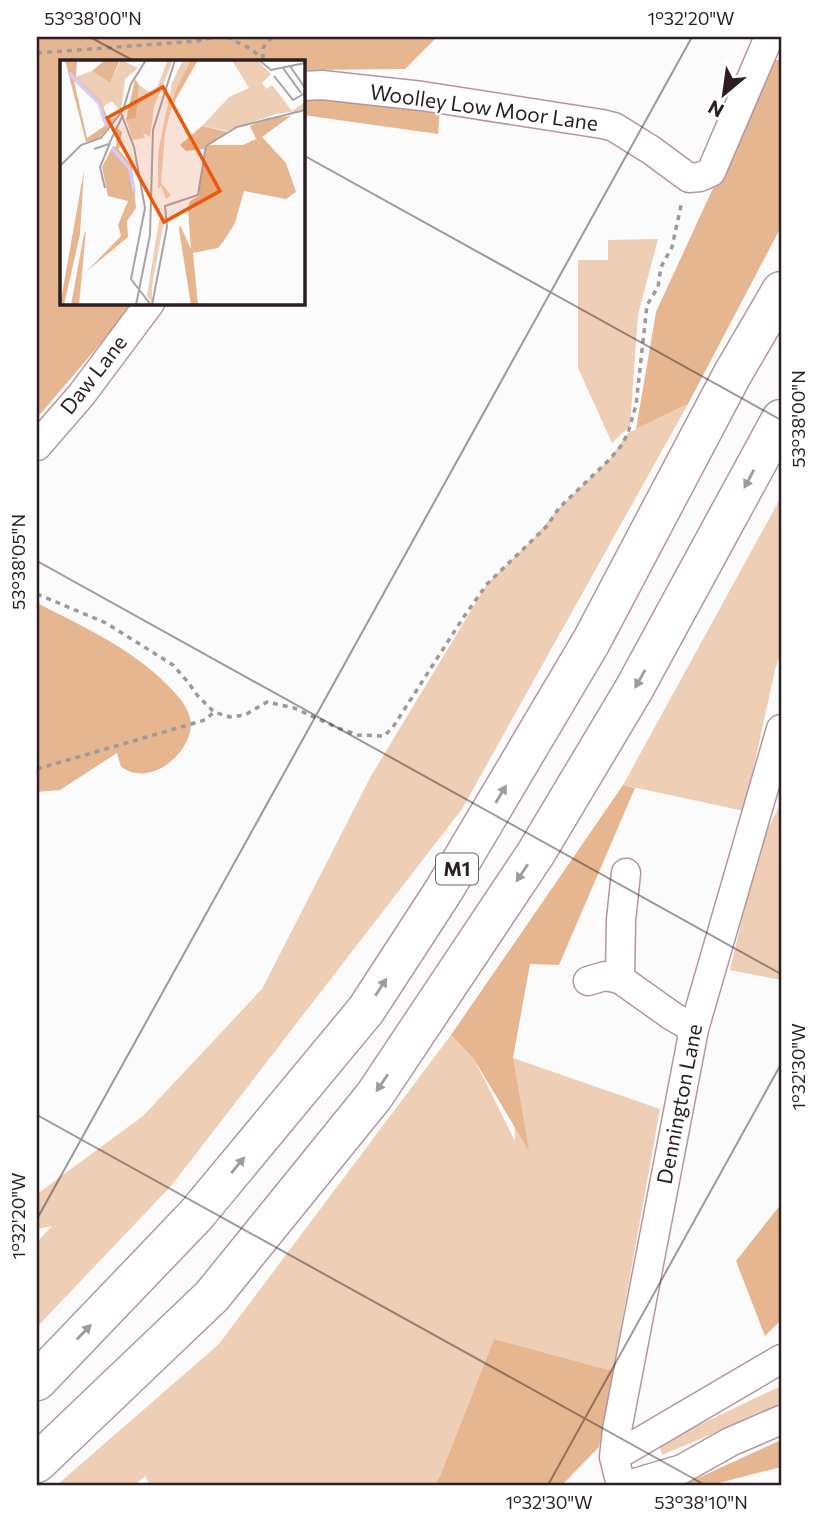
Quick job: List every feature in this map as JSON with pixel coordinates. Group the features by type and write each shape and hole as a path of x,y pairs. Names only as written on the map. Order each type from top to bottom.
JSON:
{"highway":[{"name":"M1","path":"37,1381 196,1216 366,1010 444,890 592,642 732,375 781,291"},
{"name":"M1","path":"37,1463 212,1296 373,1096 536,853 634,689 781,419"}],"street":[{"path":"689,178 711,172 769,37"},
{"name":"Woolley Low Moor Lane","path":"304,86 322,85 422,96 614,127 689,178"},
{"name":"Daw Lane","path":"37,446 82,394 149,304"},
{"name":"Dennington Lane","path":"621,1485 614,1457 620,1417 694,1029 781,729"},
{"path":"620,979 625,873"},
{"path":"588,981 605,976 620,979 671,1016 694,1029"},
{"path":"614,1457 781,1359"},
{"path":"628,1485 682,1469 730,1442 781,1420"}],"path":[{"path":"37,52 197,41 215,37"},
{"path":"226,37 253,50 262,60"},
{"path":"263,60 263,48 272,37"},
{"path":"37,594 106,623 173,665 214,712 230,717 246,715 267,702 294,708 358,735 384,736 393,727 487,584 547,526 559,508 621,446 628,433 636,405 647,305 658,287 662,267 672,247 682,205 683,186 689,178"},
{"path":"37,769 205,720 214,712"}],"shaded area":[{"path":"37,37 437,37 405,69 304,70 304,60 60,60 60,304 134,304 37,418"},
{"path":"772,60 781,60 781,227 688,404 636,429 656,312"},
{"path":"304,95 440,109 438,134 304,115"},
{"path":"658,239 638,315 630,426 612,443 578,368 578,260 608,260 608,240"},
{"path":"688,404 462,809 171,1186 37,1327 37,1242 52,1226 37,1229 37,1194 143,1116 262,989 371,776 487,584 609,460 628,433"},
{"path":"781,497 781,652 744,811 623,785"},
{"path":"37,603 96,633 133,656 167,684 182,701 190,717 191,726 185,744 172,760 155,771 134,773 121,767 117,753 60,790 37,792"},
{"path":"623,785 635,788 559,965 530,964 513,1058 529,1151 474,1059 451,1035"},
{"path":"781,803 781,980 730,970 759,847"},
{"path":"451,1035 474,1059 515,1141 513,1058 660,1109 613,1371 494,1339 440,1476 434,1485 150,1485 145,1476 135,1485 57,1485 219,1344"},
{"path":"781,1204 781,1320 765,1336 736,1261"},
{"path":"494,1339 613,1371 599,1447 562,1485 434,1485 440,1476"},
{"path":"781,1386 781,1405 662,1455 659,1444"},
{"path":"781,1440 781,1467 711,1485 683,1485"}]}
